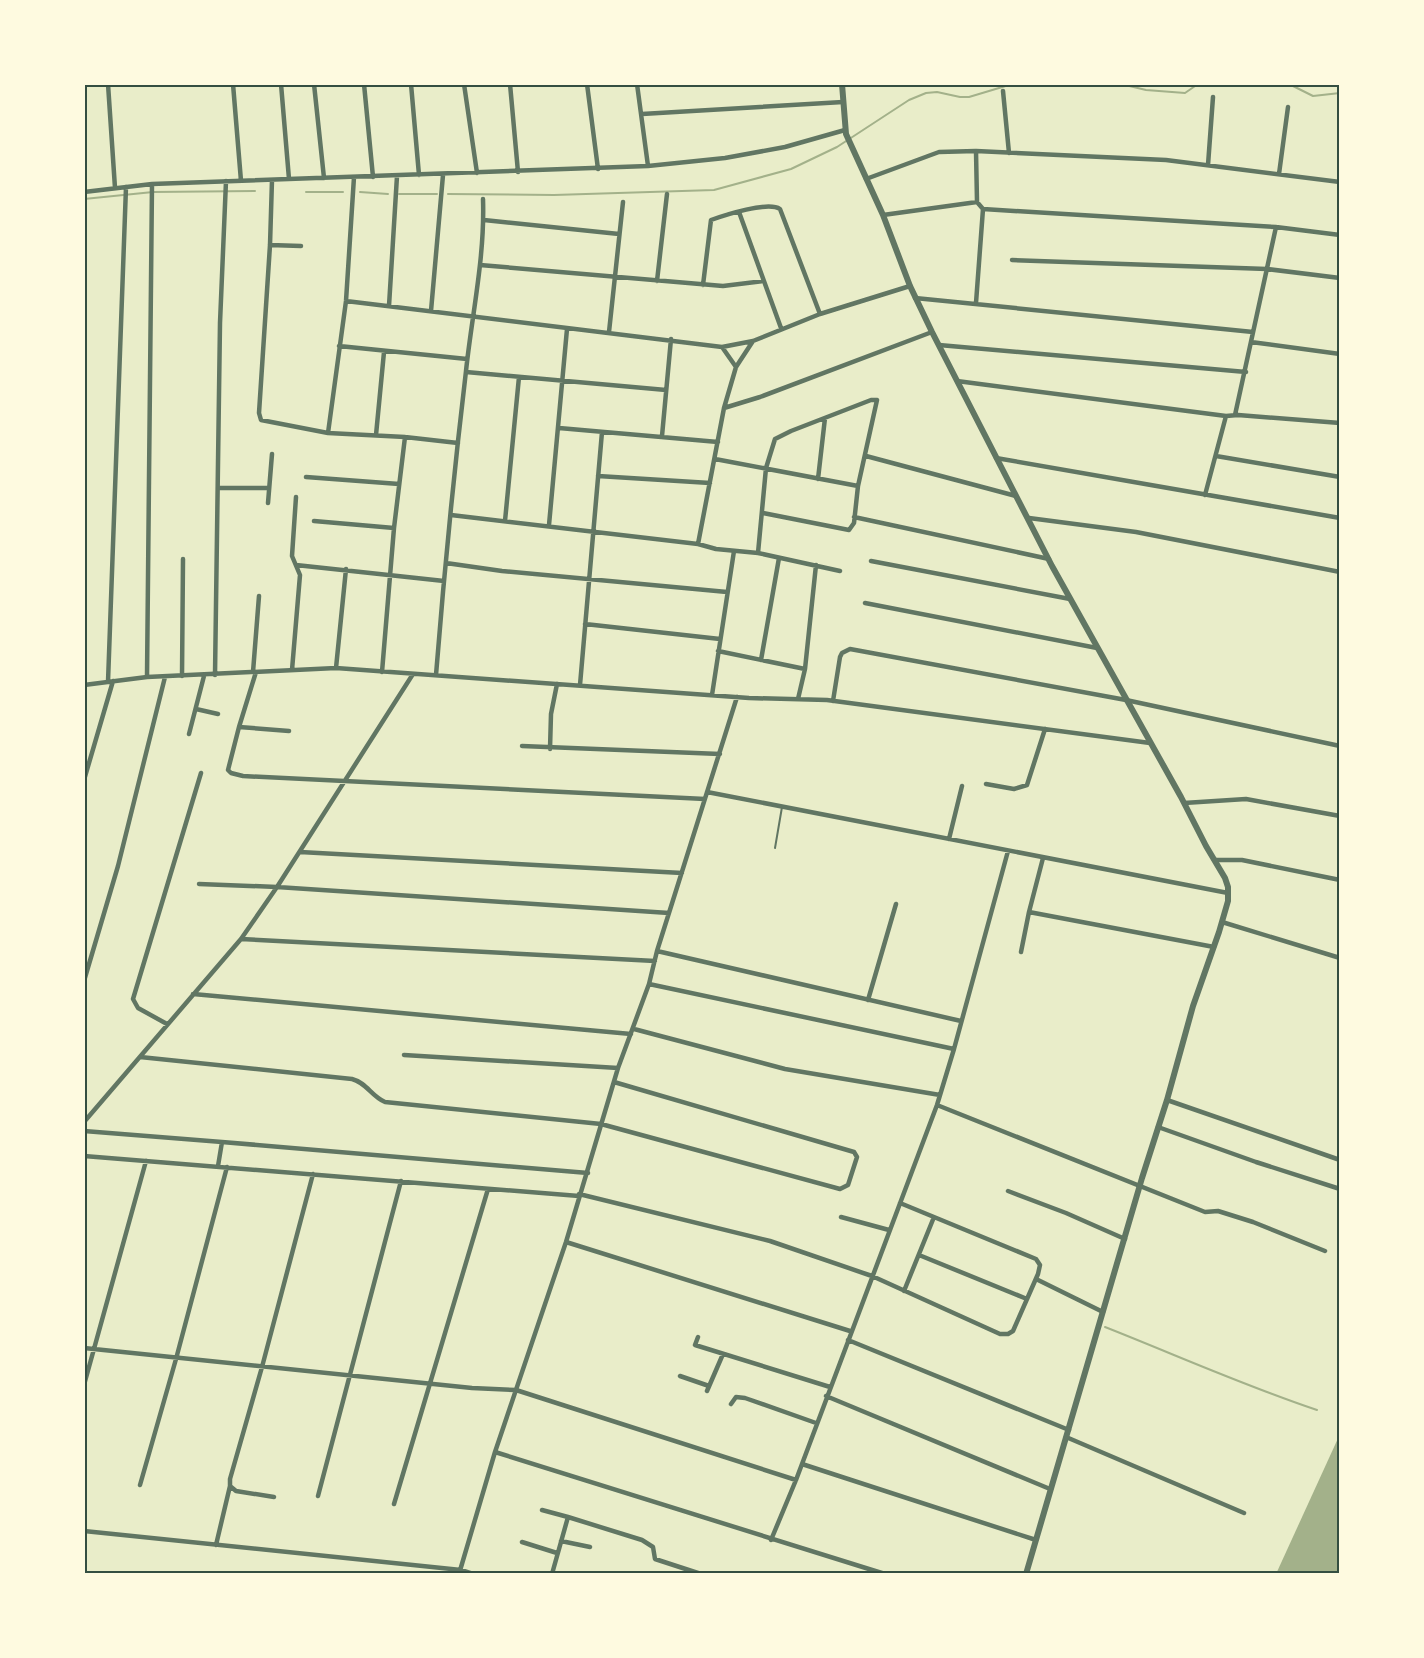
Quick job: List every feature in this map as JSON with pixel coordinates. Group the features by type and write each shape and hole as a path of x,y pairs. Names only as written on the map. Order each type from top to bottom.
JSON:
{"street":[{"path":"108,84 114,188"},
{"path":"233,84 241,181"},
{"path":"281,84 289,179"},
{"path":"314,84 324,178"},
{"path":"364,84 373,177"},
{"path":"411,84 419,175"},
{"path":"464,84 477,173"},
{"path":"510,84 518,172"},
{"path":"587,84 598,169"},
{"path":"637,84 648,166"},
{"path":"842,84 845,132 883,215 915,298 1070,599 1225,878 1228,893 1222,922 1193,1006 1026,1574"},
{"path":"1003,91 1009,153"},
{"path":"1208,165 1213,97"},
{"path":"642,114 843,102"},
{"path":"1279,174 1288,107"},
{"path":"84,192 114,188 226,184 241,181 648,166 725,158 785,147 845,132"},
{"path":"976,151 977,202 983,209 976,303"},
{"path":"866,179 939,152 976,151 1126,157 1340,182"},
{"path":"431,311 443,175"},
{"path":"389,306 397,176"},
{"path":"328,433 346,301 354,177"},
{"path":"272,180 259,413 263,421 328,433 405,437 458,443"},
{"path":"215,675 220,323 226,184"},
{"path":"147,677 152,187"},
{"path":"84,780 111,681 126,188"},
{"path":"657,281 667,194"},
{"path":"436,675 467,359 480,265 484,220 483,199"},
{"path":"609,332 622,202"},
{"path":"883,215 977,202"},
{"path":"703,285 712,219 774,206 780,209 820,314"},
{"path":"983,209 1276,227 1340,235"},
{"path":"739,212 782,328"},
{"path":"484,220 619,234"},
{"path":"1235,416 1276,227"},
{"path":"270,245 301,246"},
{"path":"1012,260 1267,269 1340,278"},
{"path":"480,265 703,285 732,286 764,281"},
{"path":"346,301 722,347 753,341 820,314 910,286"},
{"path":"915,298 1253,332"},
{"path":"549,525 567,329"},
{"path":"724,408 760,397 932,332"},
{"path":"662,436 670,339"},
{"path":"698,544 724,408 736,367 753,341"},
{"path":"1251,342 1340,354"},
{"path":"939,345 1062,354 1246,372"},
{"path":"339,346 467,359"},
{"path":"722,347 736,367"},
{"path":"376,435 384,352"},
{"path":"466,372 666,390"},
{"path":"505,520 519,377"},
{"path":"957,381 1226,416 1340,423"},
{"path":"758,553 766,468 775,439 876,399 878,402 858,486 852,527 844,530 763,513"},
{"path":"1205,495 1226,416"},
{"path":"818,479 825,418"},
{"path":"559,428 718,442"},
{"path":"580,684 602,432"},
{"path":"382,672 394,528 405,437"},
{"path":"268,503 272,454"},
{"path":"866,456 960,483 1016,496"},
{"path":"1216,456 1340,477"},
{"path":"996,458 1340,518"},
{"path":"716,459 858,486"},
{"path":"598,476 710,483"},
{"path":"306,477 399,484"},
{"path":"218,488 269,488"},
{"path":"292,670 300,575 292,559 296,497"},
{"path":"451,515 698,544 758,553 840,571"},
{"path":"854,517 1049,559"},
{"path":"1029,518 1136,532 1340,572"},
{"path":"314,521 394,528"},
{"path":"712,695 734,551"},
{"path":"761,660 779,558"},
{"path":"182,676 183,559"},
{"path":"871,561 1070,599"},
{"path":"446,563 589,580 727,592"},
{"path":"296,565 444,581"},
{"path":"798,699 805,669 816,566"},
{"path":"336,668 346,569"},
{"path":"259,596 254,672 228,770 231,773 243,776 344,782 705,799"},
{"path":"865,603 1097,648"},
{"path":"585,624 720,639"},
{"path":"833,701 840,657 842,652 850,649 1126,700 1340,746"},
{"path":"718,651 805,669"},
{"path":"84,686 147,677 336,668 749,698 833,701 1150,743"},
{"path":"84,1122 241,939 278,887 412,674"},
{"path":"189,734 204,676"},
{"path":"84,981 118,866 165,677"},
{"path":"550,749 551,714 557,684"},
{"path":"460,1572 495,1452 566,1242 618,1068 649,984 657,951 737,697"},
{"path":"196,709 218,714"},
{"path":"238,727 289,731"},
{"path":"986,784 1014,789 1027,785 1045,729"},
{"path":"522,746 550,749 720,754"},
{"path":"167,1024 138,1008 133,999 201,773"},
{"path":"949,839 962,786"},
{"path":"707,792 1228,893"},
{"path":"1184,803 1246,799 1340,816"},
{"path":"771,1540 796,1480 937,1105 1008,851"},
{"path":"300,852 682,873"},
{"path":"1021,952 1042,858"},
{"path":"1214,860 1242,860 1340,880"},
{"path":"199,884 278,887 669,913"},
{"path":"868,999 896,904"},
{"path":"1029,912 1214,947"},
{"path":"1222,922 1340,958"},
{"path":"241,939 655,961"},
{"path":"657,951 961,1021"},
{"path":"649,984 954,1049"},
{"path":"193,994 633,1031 785,1069 940,1095"},
{"path":"404,1055 618,1068"},
{"path":"140,1057 352,1079 364,1083 378,1098 385,1101 601,1124 840,1190 848,1185 857,1157 852,1151 614,1082"},
{"path":"1167,1100 1340,1161"},
{"path":"937,1105 1204,1212 1218,1212 1253,1222 1325,1251"},
{"path":"1158,1127 1340,1189"},
{"path":"84,1131 588,1173"},
{"path":"218,1166 222,1142"},
{"path":"84,1156 579,1195 770,1241 872,1276 1000,1334 1013,1331 1040,1265 1036,1259 900,1203"},
{"path":"84,1385 146,1161"},
{"path":"140,1485 227,1167"},
{"path":"216,1545 313,1174"},
{"path":"318,1496 401,1181"},
{"path":"393,1504 488,1189"},
{"path":"1008,1191 1125,1239"},
{"path":"841,1217 889,1230"},
{"path":"904,1291 934,1217"},
{"path":"566,1242 850,1332"},
{"path":"919,1255 1027,1299"},
{"path":"1035,1279 1103,1312"},
{"path":"698,1336 695,1345 830,1387"},
{"path":"848,1340 1069,1430"},
{"path":"84,1348 472,1388 516,1390 796,1480"},
{"path":"680,1376 708,1388 723,1354"},
{"path":"826,1396 1050,1489"},
{"path":"731,1404 736,1397 745,1398 816,1423"},
{"path":"1066,1437 1244,1513"},
{"path":"495,1452 885,1574"},
{"path":"802,1464 1036,1540"},
{"path":"230,1486 236,1491 274,1497"},
{"path":"542,1510 642,1540 653,1547 657,1560 701,1574"},
{"path":"552,1574 568,1517"},
{"path":"84,1531 473,1574"},
{"path":"561,1541 590,1547"},
{"path":"522,1542 557,1553"}],"lane":[{"path":"775,848 782,807"}],"shaded area":[{"path":"1340,1434 1340,1574 1276,1574"}],"waterway":[{"path":"448,194 554,195 714,190 791,169 837,147 909,100 926,93 937,92 969,97 1009,85 1034,84"},
{"path":"1121,84 1146,90 1185,93 1198,84"},
{"path":"1249,84 1252,86 1267,84"},
{"path":"1289,84 1313,96 1340,93"},
{"path":"84,199 153,192 255,191"},
{"path":"306,192 343,192"},
{"path":"360,192 388,194"},
{"path":"399,194 437,194"},
{"path":"1105,1327 1237,1381 1317,1410"}]}
